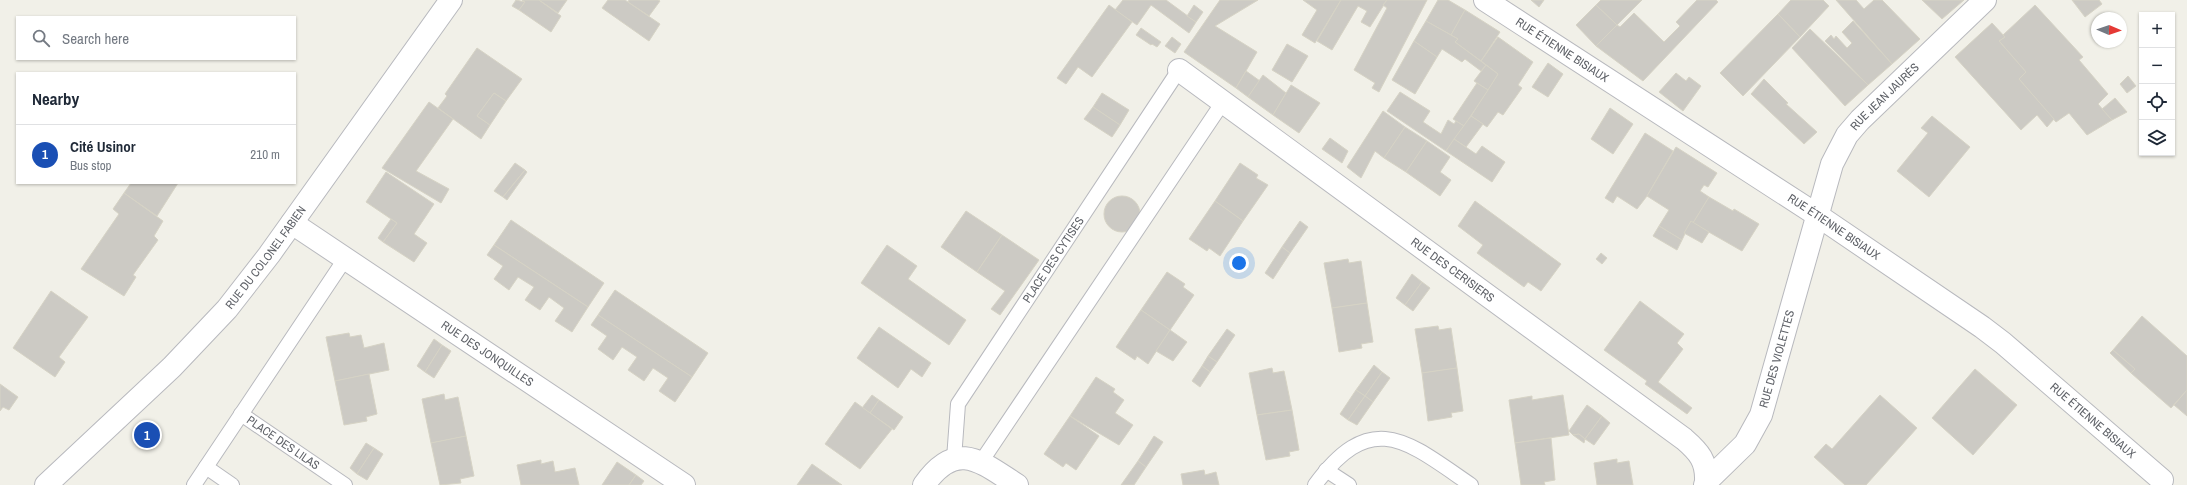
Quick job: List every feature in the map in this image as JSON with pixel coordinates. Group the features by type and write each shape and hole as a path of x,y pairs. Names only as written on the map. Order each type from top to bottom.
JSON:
{"street":[{"name":"RUE DU COLONEL FABIEN","path":"46,485 172,367 209,329 249,282 451,0"},
{"name":"RUE ÉTIENNE BISIAUX","path":"1485,0 1817,216 2003,343 2162,480"},
{"name":"RUE JEAN JAURÈS","path":"1817,216 1832,164 1847,135 1985,0"},
{"name":"RUE DES CERISIERS","path":"1179,70 1684,439 1704,459 1706,483"},
{"name":"RUE DES VIOLETTES","path":"1706,483 1745,444 1761,415 1817,216"},
{"name":"RUE DES JONQUILLES","path":"292,223 684,485"},
{"path":"924,485 940,466 954,459 963,458 981,462 1017,485"}],"lane":[{"name":"PLACE DES CYTISES","path":"954,459 958,404 1179,70"},
{"path":"981,462 1224,102"},
{"path":"194,485 345,259"},
{"name":"PLACE DES LILAS","path":"241,414 346,485"},
{"path":"1315,485 1339,456 1351,447 1367,441 1383,439 1398,441 1413,446 1471,485"},
{"path":"206,467 232,485"},
{"path":"1326,470 1349,485"}],"building":[{"path":"516,0 525,2 519,10 512,6"},
{"path":"522,0 539,0 561,16 551,32 519,10 525,2"},
{"path":"539,0 567,0 558,13"},
{"path":"608,0 625,0 660,24 649,41 602,8"},
{"path":"629,0 660,1 649,16 628,2"},
{"path":"1123,0 1166,0 1196,22 1189,33 1151,5 1137,25 1115,10"},
{"path":"1220,0 1258,0 1215,26 1257,52 1236,88 1184,52"},
{"path":"1303,0 1341,0 1315,43 1302,35 1317,10"},
{"path":"1341,0 1387,0 1370,27 1361,22 1367,11 1358,6 1332,50 1317,41"},
{"path":"1387,0 1427,0 1379,92 1372,88 1375,83 1354,70 1387,8 1383,5"},
{"path":"1438,0 1448,0 1465,10 1451,35 1426,21"},
{"path":"1531,0 1544,0 1539,7"},
{"path":"1601,0 1642,0 1617,25 1596,5"},
{"path":"1697,0 1716,0 1718,2 1643,81 1596,46 1617,25 1620,27 1634,13 1664,42 1680,26 1676,22"},
{"path":"1791,0 1823,0 1829,6 1800,37 1778,14"},
{"path":"1836,0 1856,0 1864,9 1874,0 1882,0 1920,39 1892,64"},
{"path":"1922,0 1964,0 1942,19"},
{"path":"2072,0 2099,0 2102,4 2085,17"},
{"path":"1109,5 1132,22 1092,77 1078,67 1066,84 1057,78"},
{"path":"1194,5 1203,12 1196,22 1187,16"},
{"path":"1596,5 1617,25 1596,46 1576,25"},
{"path":"2035,5 2083,57 2079,60 2108,94 2098,104 2112,120 2087,135 2069,113 2056,122 2019,79 2026,72 1999,41 2005,37 2003,35"},
{"path":"1465,10 1500,32 1481,61 1455,42 1458,39 1451,35"},
{"path":"1778,14 1800,37 1743,96 1720,73"},
{"path":"1426,21 1458,39 1455,42 1486,65 1481,71 1465,59 1462,62 1442,49 1437,57 1414,41"},
{"path":"1853,21 1892,64 1868,85 1825,41 1831,35 1834,39 1836,36 1847,48 1852,43 1842,32"},
{"path":"1992,23 2005,37 1999,41 2026,72 2019,79 2054,119 2047,127 2037,115 2021,130 1955,57"},
{"path":"1141,28 1161,42 1157,47 1152,44 1151,45 1136,35"},
{"path":"1810,29 1868,85 1845,106 1792,48"},
{"path":"1172,37 1181,44 1175,53 1165,46"},
{"path":"1498,37 1533,62 1518,85 1522,88 1503,115 1498,112 1487,127 1471,116 1498,74 1481,61"},
{"path":"1414,41 1437,57 1415,94 1392,80"},
{"path":"1287,44 1308,56 1292,82 1272,70"},
{"path":"477,48 522,79 506,101 494,93 477,116 490,125 481,139 438,108 447,96 445,94"},
{"path":"1548,63 1563,74 1548,97 1532,87"},
{"path":"1486,65 1498,74 1488,90 1474,81"},
{"path":"1246,71 1260,81 1248,97 1236,88"},
{"path":"1676,73 1686,81 1689,77 1701,86 1683,111 1659,92"},
{"path":"1263,75 1286,93 1273,115 1248,97"},
{"path":"2128,76 2136,86 2127,93 2120,84"},
{"path":"1764,79 1788,103 1786,104 1817,132 1804,144 1751,94"},
{"path":"1477,83 1488,90 1464,126 1453,119"},
{"path":"1291,85 1320,103 1299,133 1273,115"},
{"path":"1400,92 1430,111 1423,122 1441,134 1448,120 1454,124 1456,121 1464,126 1446,151 1387,111"},
{"path":"494,93 506,101 490,125 477,116"},
{"path":"1102,93 1129,110 1120,125 1093,107"},
{"path":"2115,98 2127,112 2112,120 2102,109"},
{"path":"429,102 453,119 416,171 449,189 441,203 382,168"},
{"path":"1093,107 1120,125 1112,137 1084,119"},
{"path":"1610,108 1633,124 1613,154 1591,139"},
{"path":"1383,111 1405,127 1384,158 1375,151 1361,178 1347,167"},
{"path":"1471,116 1483,124 1466,147 1454,139"},
{"path":"1932,116 1970,147 1929,197 1897,171 1928,133 1921,128"},
{"path":"1405,127 1427,141 1406,172 1384,158"},
{"path":"1645,133 1673,151 1647,196 1637,209 1617,196 1613,203 1605,198"},
{"path":"1330,138 1348,151 1342,163 1322,149"},
{"path":"1454,139 1476,154 1482,146 1505,162 1492,182 1446,151"},
{"path":"1427,141 1450,157 1440,172 1451,180 1440,196 1406,172"},
{"path":"1676,147 1717,173 1708,187 1704,185 1700,191 1709,197 1693,223 1691,221 1682,240 1659,226 1669,210 1647,196"},
{"path":"515,163 525,170 503,197 494,191"},
{"path":"1240,163 1258,175 1256,178 1268,185 1243,221 1215,201"},
{"path":"525,170 527,172 507,200 503,197"},
{"path":"386,172 434,204 414,234 427,243 414,262 383,242 397,223 366,202"},
{"path":"130,184 177,184 157,216 124,193"},
{"path":"124,193 163,221 154,236 158,240 133,275 136,277 124,296 81,269 119,214 113,209"},
{"path":"1126,196 1135,201 1139,207 1139,221 1135,227 1126,232 1118,232 1109,227 1105,221 1104,210 1109,201 1115,197"},
{"path":"1709,197 1733,211 1734,209 1759,224 1742,251 1693,223"},
{"path":"1215,201 1243,221 1220,256 1209,248 1207,251 1189,239"},
{"path":"1475,201 1561,264 1541,291 1528,282 1524,287 1477,253 1483,245 1458,226"},
{"path":"966,211 1002,235 977,272 941,247"},
{"path":"391,219 397,223 383,242 378,238"},
{"path":"511,220 604,283 588,307 494,245"},
{"path":"1300,221 1308,227 1290,253 1282,247"},
{"path":"1691,221 1709,232 1702,243 1684,233"},
{"path":"1659,226 1682,240 1677,250 1653,236"},
{"path":"1002,235 1039,260 1000,315 991,309 1005,291 977,272"},
{"path":"494,245 588,307 572,332 555,321 564,308 549,297 540,310 525,300 534,287 518,277 509,290 494,279 503,266 487,255"},
{"path":"887,245 917,266 908,279 966,320 949,345 861,283"},
{"path":"1282,247 1290,253 1273,279 1265,273"},
{"path":"1601,253 1607,258 1602,264 1596,259"},
{"path":"1348,259 1349,263 1361,261 1367,303 1332,308 1324,263"},
{"path":"1167,272 1185,284 1183,287 1194,295 1170,330 1141,310"},
{"path":"1412,274 1422,282 1405,305 1396,298"},
{"path":"1422,282 1430,288 1413,311 1405,305"},
{"path":"615,290 708,353 692,377 598,315"},
{"path":"51,291 88,317 59,357 65,362 55,377 13,348"},
{"path":"1640,301 1684,334 1677,343 1683,349 1658,382 1692,408 1687,414 1645,384 1647,381 1604,350"},
{"path":"1367,303 1373,342 1361,344 1362,348 1339,352 1332,308"},
{"path":"1141,310 1170,330 1148,364 1137,356 1135,360 1116,347"},
{"path":"598,315 692,377 675,402 659,391 668,378 653,368 644,381 628,370 637,357 622,347 613,360 598,349 607,336 591,325"},
{"path":"2142,316 2187,356 2187,390 2171,408 2131,373 2135,369 2113,350"},
{"path":"1438,326 1439,330 1451,328 1457,368 1422,373 1415,329"},
{"path":"879,327 931,363 922,377 911,369 898,388 857,358"},
{"path":"1227,329 1235,335 1217,362 1208,356"},
{"path":"1170,330 1187,342 1173,361 1156,351"},
{"path":"349,333 350,337 361,335 364,348 384,343 389,370 335,381 326,337"},
{"path":"434,339 442,345 425,372 417,366"},
{"path":"442,345 451,351 434,378 425,372"},
{"path":"2113,350 2135,369 2131,373 2110,353"},
{"path":"1208,356 1217,362 1210,372 1202,366"},
{"path":"1374,365 1382,372 1365,396 1356,390"},
{"path":"1202,366 1210,372 1200,387 1192,381"},
{"path":"1272,368 1273,373 1284,371 1292,410 1257,415 1249,373"},
{"path":"1457,368 1463,411 1451,413 1452,417 1428,421 1422,373"},
{"path":"1975,369 2017,405 1973,455 1932,418"},
{"path":"1382,372 1390,378 1373,402 1365,396"},
{"path":"369,374 377,414 366,417 367,421 344,425 335,381"},
{"path":"1096,377 1115,389 1113,392 1124,400 1115,413 1133,425 1119,445 1070,416"},
{"path":"0,384 18,397 9,410 3,407 0,411"},
{"path":"1356,390 1365,396 1348,420 1340,414"},
{"path":"2187,390 2187,416 2174,405"},
{"path":"444,394 445,400 458,397 466,436 431,443 422,399"},
{"path":"872,395 879,400 870,413 862,408"},
{"path":"1563,395 1569,435 1515,443 1509,400 1532,396 1532,400"},
{"path":"1880,395 1917,428 1866,485 1845,485 1814,457 1826,444 1832,449"},
{"path":"1365,396 1373,402 1357,425 1348,420"},
{"path":"879,400 903,417 894,430 870,413"},
{"path":"855,402 892,429 860,469 825,444"},
{"path":"1587,405 1602,416 1585,439 1579,434 1573,435 1569,431"},
{"path":"1292,410 1299,450 1289,452 1290,456 1266,460 1257,415"},
{"path":"1070,416 1099,436 1076,470 1066,463 1063,467 1044,454"},
{"path":"1602,416 1610,423 1594,445 1585,439"},
{"path":"1579,434 1585,439 1584,443 1573,435"},
{"path":"466,436 474,476 460,479 461,483 440,485 431,443"},
{"path":"1154,436 1163,442 1146,467 1138,461"},
{"path":"1551,438 1555,480 1544,482 1545,485 1521,485 1515,443"},
{"path":"366,443 374,448 357,474 350,468"},
{"path":"374,448 383,454 367,480 357,474"},
{"path":"1617,459 1617,463 1629,461 1633,485 1597,485 1594,463"},
{"path":"541,460 541,464 553,461 555,472 575,468 579,485 521,485 517,465"},
{"path":"1138,461 1146,467 1134,485 1121,485"},
{"path":"617,462 636,475 629,485 602,485"},
{"path":"812,464 842,485 797,485"},
{"path":"1204,470 1205,475 1216,472 1219,485 1183,485 1181,474"},
{"path":"636,475 644,481 641,485 629,485"}],"place":[{"name":"Cité Usinor","path":"147,435"}]}
